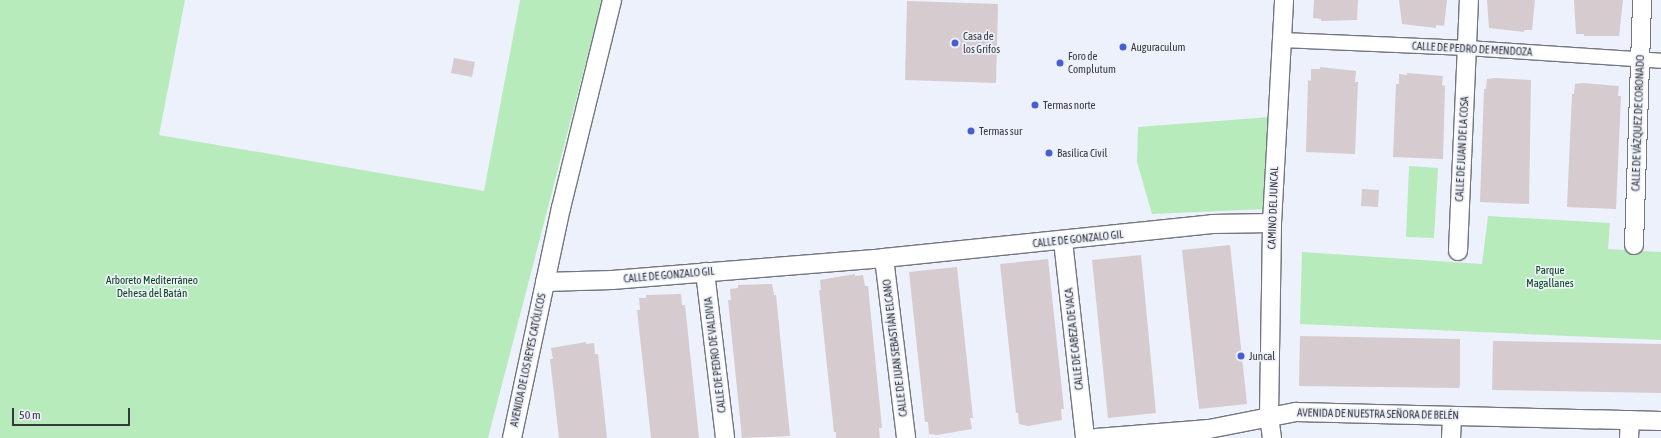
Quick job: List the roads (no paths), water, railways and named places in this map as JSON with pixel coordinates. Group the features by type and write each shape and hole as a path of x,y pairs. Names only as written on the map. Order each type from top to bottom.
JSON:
{"street":[{"name":"AVENIDA DE LOS REYES CATÓLICOS","path":"512,438 544,282 612,0"},
{"name":"CAMINO DEL JUNCAL","path":"1272,438 1269,416 1272,223 1284,0"},
{"name":"CALLE DE JUAN DE LA COSA","path":"1458,251 1469,0"},
{"name":"CALLE DE VÁZQUEZ DE CORONADO","path":"1634,245 1642,0"},
{"name":"CALLE DE PEDRO DE MENDOZA","path":"1282,40 1467,48 1661,61"},
{"name":"CALLE DE GONZALO GIL","path":"544,282 612,280 884,258 1063,241 1212,224 1272,223"},
{"name":"CALLE DE CABEZA DE VACA","path":"1063,241 1086,438"},
{"name":"CALLE DE JUAN SEBASTIÁN ELCANO","path":"884,258 906,438"},
{"name":"CALLE DE PEDRO DE VALDIVIA","path":"705,272 725,438"},
{"name":"AVENIDA DE NUESTRA SEÑORA DE BELÉN","path":"1096,438 1210,434 1269,416 1296,412 1661,421"},
{"path":"1451,438 1452,416"},
{"path":"1629,438 1630,420"}],"place":[{"name":"Casa de los Grifos","path":"955,43"},
{"name":"Auguraculum","path":"1123,47"},
{"name":"Foro de Complutum","path":"1060,63"},
{"name":"Termas norte","path":"1035,105"},
{"name":"Termas sur","path":"971,131"},
{"name":"Basílica Civil","path":"1049,153"},
{"name":"Juncal","path":"1241,356"}],"park label":[{"name":"Parque Magallanes","path":"1550,277"},
{"name":"Arboreto Mediterráneo Dehesa del Batán","path":"152,287"}]}
